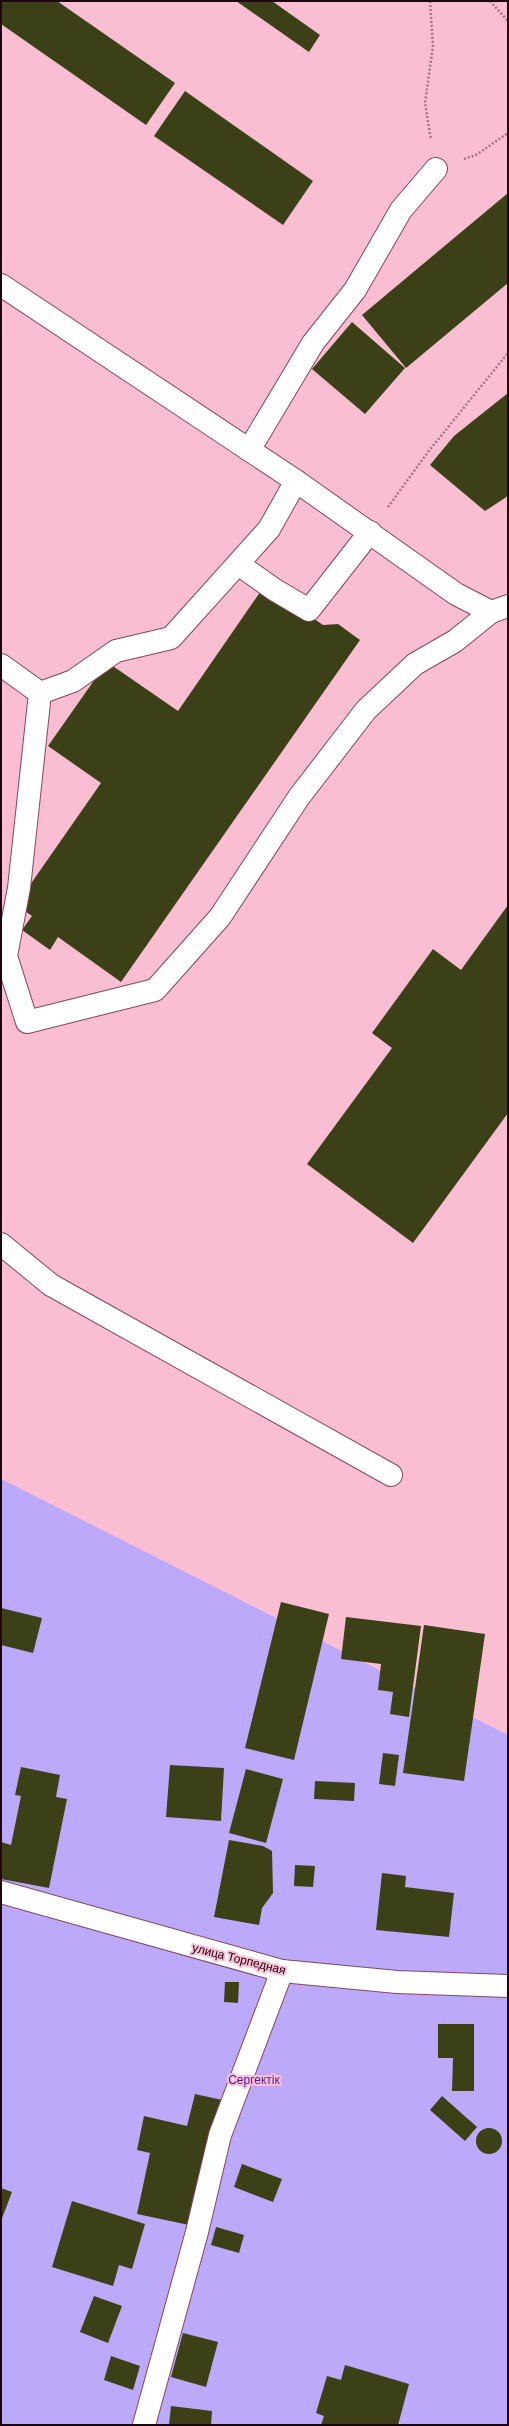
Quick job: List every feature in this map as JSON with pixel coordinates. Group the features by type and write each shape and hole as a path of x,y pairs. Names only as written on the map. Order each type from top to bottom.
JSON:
{"street":[{"path":"249,450 313,343 355,290 401,210 436,169"},
{"path":"1,286 296,481 456,594 500,609"},
{"path":"40,693 73,681 116,651 171,638 269,528 296,481"},
{"path":"238,564 275,590 310,610 370,532"},
{"path":"40,693 20,888 6,956 27,1022 155,990 220,917 299,796 366,710 415,664 455,641 500,609"},
{"path":"1,665 40,693"},
{"path":"1,1244 51,1285 391,1475"},
{"name":"улица Торпедная","path":"1,1892 282,1971 397,1982 508,1986"},
{"path":"144,2425 197,2232 220,2135 282,1971"}],"path":[{"path":"430,1 433,46 425,103 436,169 476,155 508,133"},
{"path":"490,1 508,21"},
{"path":"370,532 428,452 508,353"}],"green space":[{"name":"Сергектік","path":"1,1479 508,1735 508,2425 1,2425"}],"building":[{"path":"1,1 57,1 175,83 146,125 1,24"},
{"path":"236,1 272,1 320,35 309,52"},
{"path":"185,91 313,181 283,225 154,136"},
{"path":"508,193 508,283 406,368 362,315"},
{"path":"352,322 405,368 365,414 312,369"},
{"path":"508,393 508,496 485,511 430,465 454,436"},
{"path":"265,585 323,625 338,624 360,640 121,982 58,937 50,950 22,930 32,916 16,905 101,783 48,746 107,662 178,711"},
{"path":"508,905 508,1113 413,1243 307,1164 392,1048 372,1033 433,949 461,970"},
{"path":"281,1602 329,1614 294,1760 245,1748"},
{"path":"1,1608 42,1618 33,1653 1,1645"},
{"path":"346,1617 421,1626 409,1717 390,1714 393,1692 378,1690 381,1664 341,1659"},
{"path":"424,1625 485,1634 464,1781 403,1773"},
{"path":"383,1753 399,1755 395,1786 379,1784"},
{"path":"170,1765 224,1768 221,1821 166,1817"},
{"path":"21,1767 60,1775 56,1797 67,1799 49,1888 1,1879 1,1842 11,1845 21,1796 15,1795"},
{"path":"246,1769 283,1779 266,1843 229,1833"},
{"path":"315,1781 355,1783 354,1801 314,1799"},
{"path":"229,1840 263,1846 272,1851 273,1893 262,1908 259,1925 214,1917"},
{"path":"295,1865 315,1866 313,1887 294,1886"},
{"path":"382,1873 406,1876 405,1887 454,1893 449,1937 376,1930"},
{"path":"225,1982 239,1982 238,2003 224,2002"},
{"path":"438,2024 474,2024 474,2091 452,2091 453,2058 438,2058"},
{"path":"195,2094 222,2100 194,2226 137,2214 150,2153 137,2150 144,2116 187,2126"},
{"path":"442,2096 477,2127 465,2141 430,2110"},
{"path":"489,2128 498,2132 502,2141 498,2150 489,2154 480,2150 476,2141 480,2132"},
{"path":"242,2164 282,2179 273,2202 234,2187"},
{"path":"1,2188 12,2192 1,2221"},
{"path":"72,2201 145,2224 132,2269 119,2265 113,2286 52,2267"},
{"path":"216,2227 244,2235 239,2253 211,2245"},
{"path":"94,2296 122,2306 108,2343 80,2332"},
{"path":"183,2333 218,2342 206,2387 171,2377"},
{"path":"111,2356 140,2366 133,2390 104,2380"},
{"path":"345,2365 409,2384 398,2425 321,2425 324,2416 316,2413 327,2376 341,2380"},
{"path":"171,2406 212,2411 211,2425 169,2425"}]}
